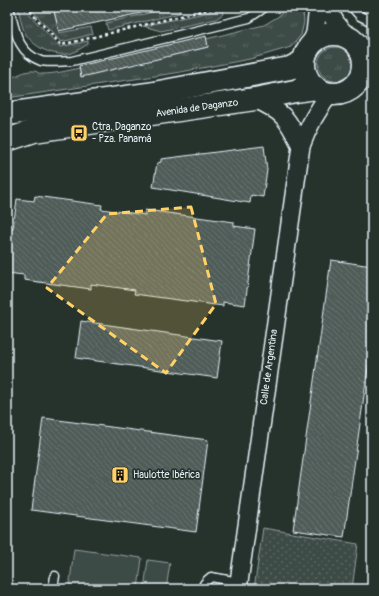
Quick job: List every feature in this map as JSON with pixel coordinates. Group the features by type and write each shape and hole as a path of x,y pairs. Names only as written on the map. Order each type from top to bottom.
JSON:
{"main road":[{"path":"327,36 343,36 361,48 364,68 367,75 352,88 345,92 323,91 310,83 306,76 307,55 314,42 327,36"},
{"name":"Avenida de Daganzo","path":"7,114 156,93 290,68 307,55"},
{"name":"Avenida de Daganzo","path":"7,140 34,131 255,99 295,91 323,91"}],"street":[{"path":"307,55 315,33 318,7"},
{"path":"327,7 336,23 361,48"},
{"name":"Calle de Argentina","path":"239,585 300,146 308,126 318,109 323,91"},
{"path":"255,99 280,112 289,122 300,146"}],"lane":[{"path":"9,7 19,43 27,53 41,61 72,61 249,18 263,7"},
{"path":"352,7 360,16 372,22"},
{"path":"53,589 55,576"},
{"path":"202,589 202,586 206,580 211,577 239,585"}],"path":[{"path":"26,7 61,44 218,7"}],"highlighted area":[{"path":"191,207 216,304 166,373 47,288 107,214"}],"green space":[{"path":"18,7 24,7 25,10 60,47 88,41 88,44 72,53 65,54 58,54 44,50 32,42 24,31"},
{"path":"29,7 53,7 59,33 91,27 93,34 61,42"},
{"path":"179,7 180,13 108,30 106,23"},
{"path":"285,7 303,8 304,22 301,35 291,47 250,59 175,73 7,98 7,79 23,73 36,71 41,74 47,74 79,68 81,76 208,47 206,39 264,25 279,16"},
{"path":"224,9 223,14 216,19 161,31 143,26"},
{"path":"338,47 347,52 351,57 351,71 347,76 342,80 332,81 328,80 319,71 318,61 319,57 328,48"},
{"path":"263,528 358,544 352,589 254,589"},
{"path":"74,549 142,558 138,589 69,589"},
{"path":"148,560 170,563 166,589 144,589"}],"building":[{"path":"53,7 144,7 145,12 59,31"},
{"path":"206,36 208,47 81,77 79,66"},
{"path":"264,146 267,170 263,197 251,195 250,203 153,187 157,163 161,162 161,159"},
{"path":"35,196 102,205 101,209 145,215 145,210 234,222 234,226 255,229 245,305 223,302 223,306 134,294 135,290 91,284 91,289 24,280 24,275 7,273 11,243 7,243 7,228 13,228 17,199 34,201"},
{"path":"331,260 372,266 372,339 344,537 293,530"},
{"path":"81,321 222,341 217,378 76,358"},
{"name":"Haulotte Ibérica","path":"43,418 208,440 196,532 31,510"}],"place":[{"name":"Ctra. Daganzo - Pza. Panamá","path":"79,133"},
{"name":"Haulotte Ibérica","path":"120,475"}]}
